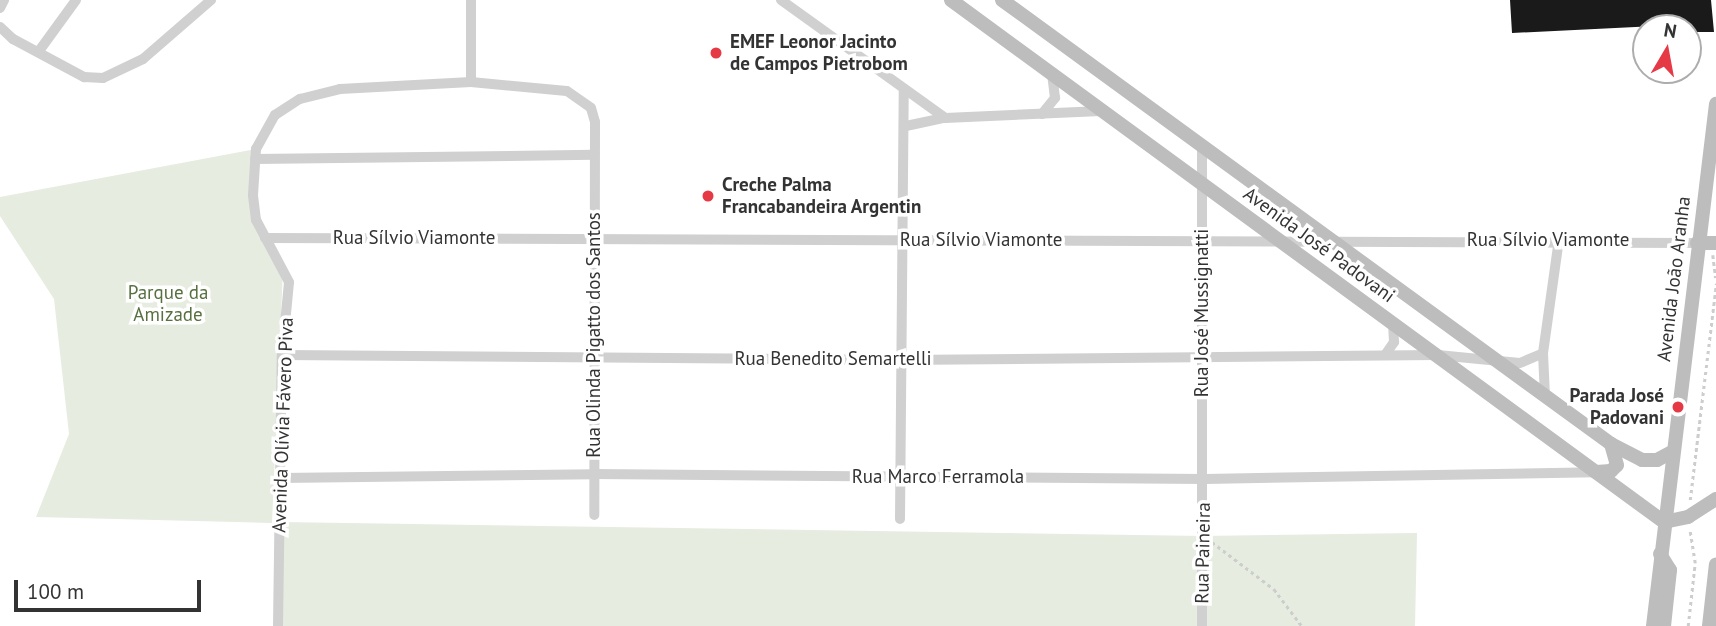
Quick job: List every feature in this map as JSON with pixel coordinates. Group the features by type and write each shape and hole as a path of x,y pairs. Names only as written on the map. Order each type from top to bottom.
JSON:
{"street":[{"path":"0,8 4,0"},
{"path":"39,51 76,0"},
{"path":"0,27 2,33 84,78 119,74 188,24 211,0"},
{"path":"471,0 471,82"},
{"path":"781,0 904,91 946,118"},
{"name":"Avenida José Padovani","path":"951,0 1664,522"},
{"name":"Avenida José Padovani","path":"1003,0 1611,444 1642,460 1657,460 1672,452"},
{"path":"1041,114 1055,98 1052,75"},
{"name":"Rua Olinda Pigatto dos Santos","path":"255,154 275,115 300,99 340,89 471,82 551,89 576,95 591,108 594,155 594,515"},
{"path":"900,519 901,240 906,126 904,91"},
{"name":"Avenida João Aranha","path":"1653,626 1697,243 1716,104"},
{"path":"906,126 946,118 1101,111"},
{"name":"Rua José Mussignatti","path":"1202,147 1200,357 1205,479"},
{"path":"255,154 594,155"},
{"name":"Avenida Olívia Fávero Piva","path":"255,154 253,195 265,238 289,282 282,355 278,626"},
{"name":"Rua Sílvio Viamonte","path":"265,238 1559,239 1697,243"},
{"path":"1545,396 1543,353 1559,239"},
{"path":"1697,243 1716,243"},
{"path":"1385,355 1394,342 1394,323"},
{"name":"Rua Benedito Semartelli","path":"282,355 900,360 1438,355 1520,363 1543,353"},
{"path":"1596,472 1611,471 1617,465 1611,444"},
{"name":"Rua Marco Ferramola","path":"280,478 594,474 1205,479 1596,472"},
{"name":"Rua Paineira","path":"1202,626 1205,479"},
{"path":"1664,522 1688,517 1716,499"},
{"path":"1660,554 1671,570 1664,626"},
{"path":"1709,626 1714,603 1716,564"}],"path":[{"path":"1688,626 1695,564 1688,517 1716,284"},
{"path":"1203,536 1274,589 1302,626"}],"green space":[{"name":"Parque da Amizade","path":"256,149 250,196 283,269 272,523 36,517 69,434 54,299 0,216 0,197"},
{"path":"280,522 1203,536 1417,533 1415,626 280,626"}],"building":[{"path":"1510,0 1711,0 1714,32 1702,32 1702,14 1632,14 1632,27 1512,33"}],"place":[{"name":"EMEF Leonor Jacinto de Campos Pietrobom","path":"716,53"},
{"name":"Creche Palma Francabandeira Argentin","path":"708,196"},
{"name":"Parada José Padovani","path":"1678,407"}]}
